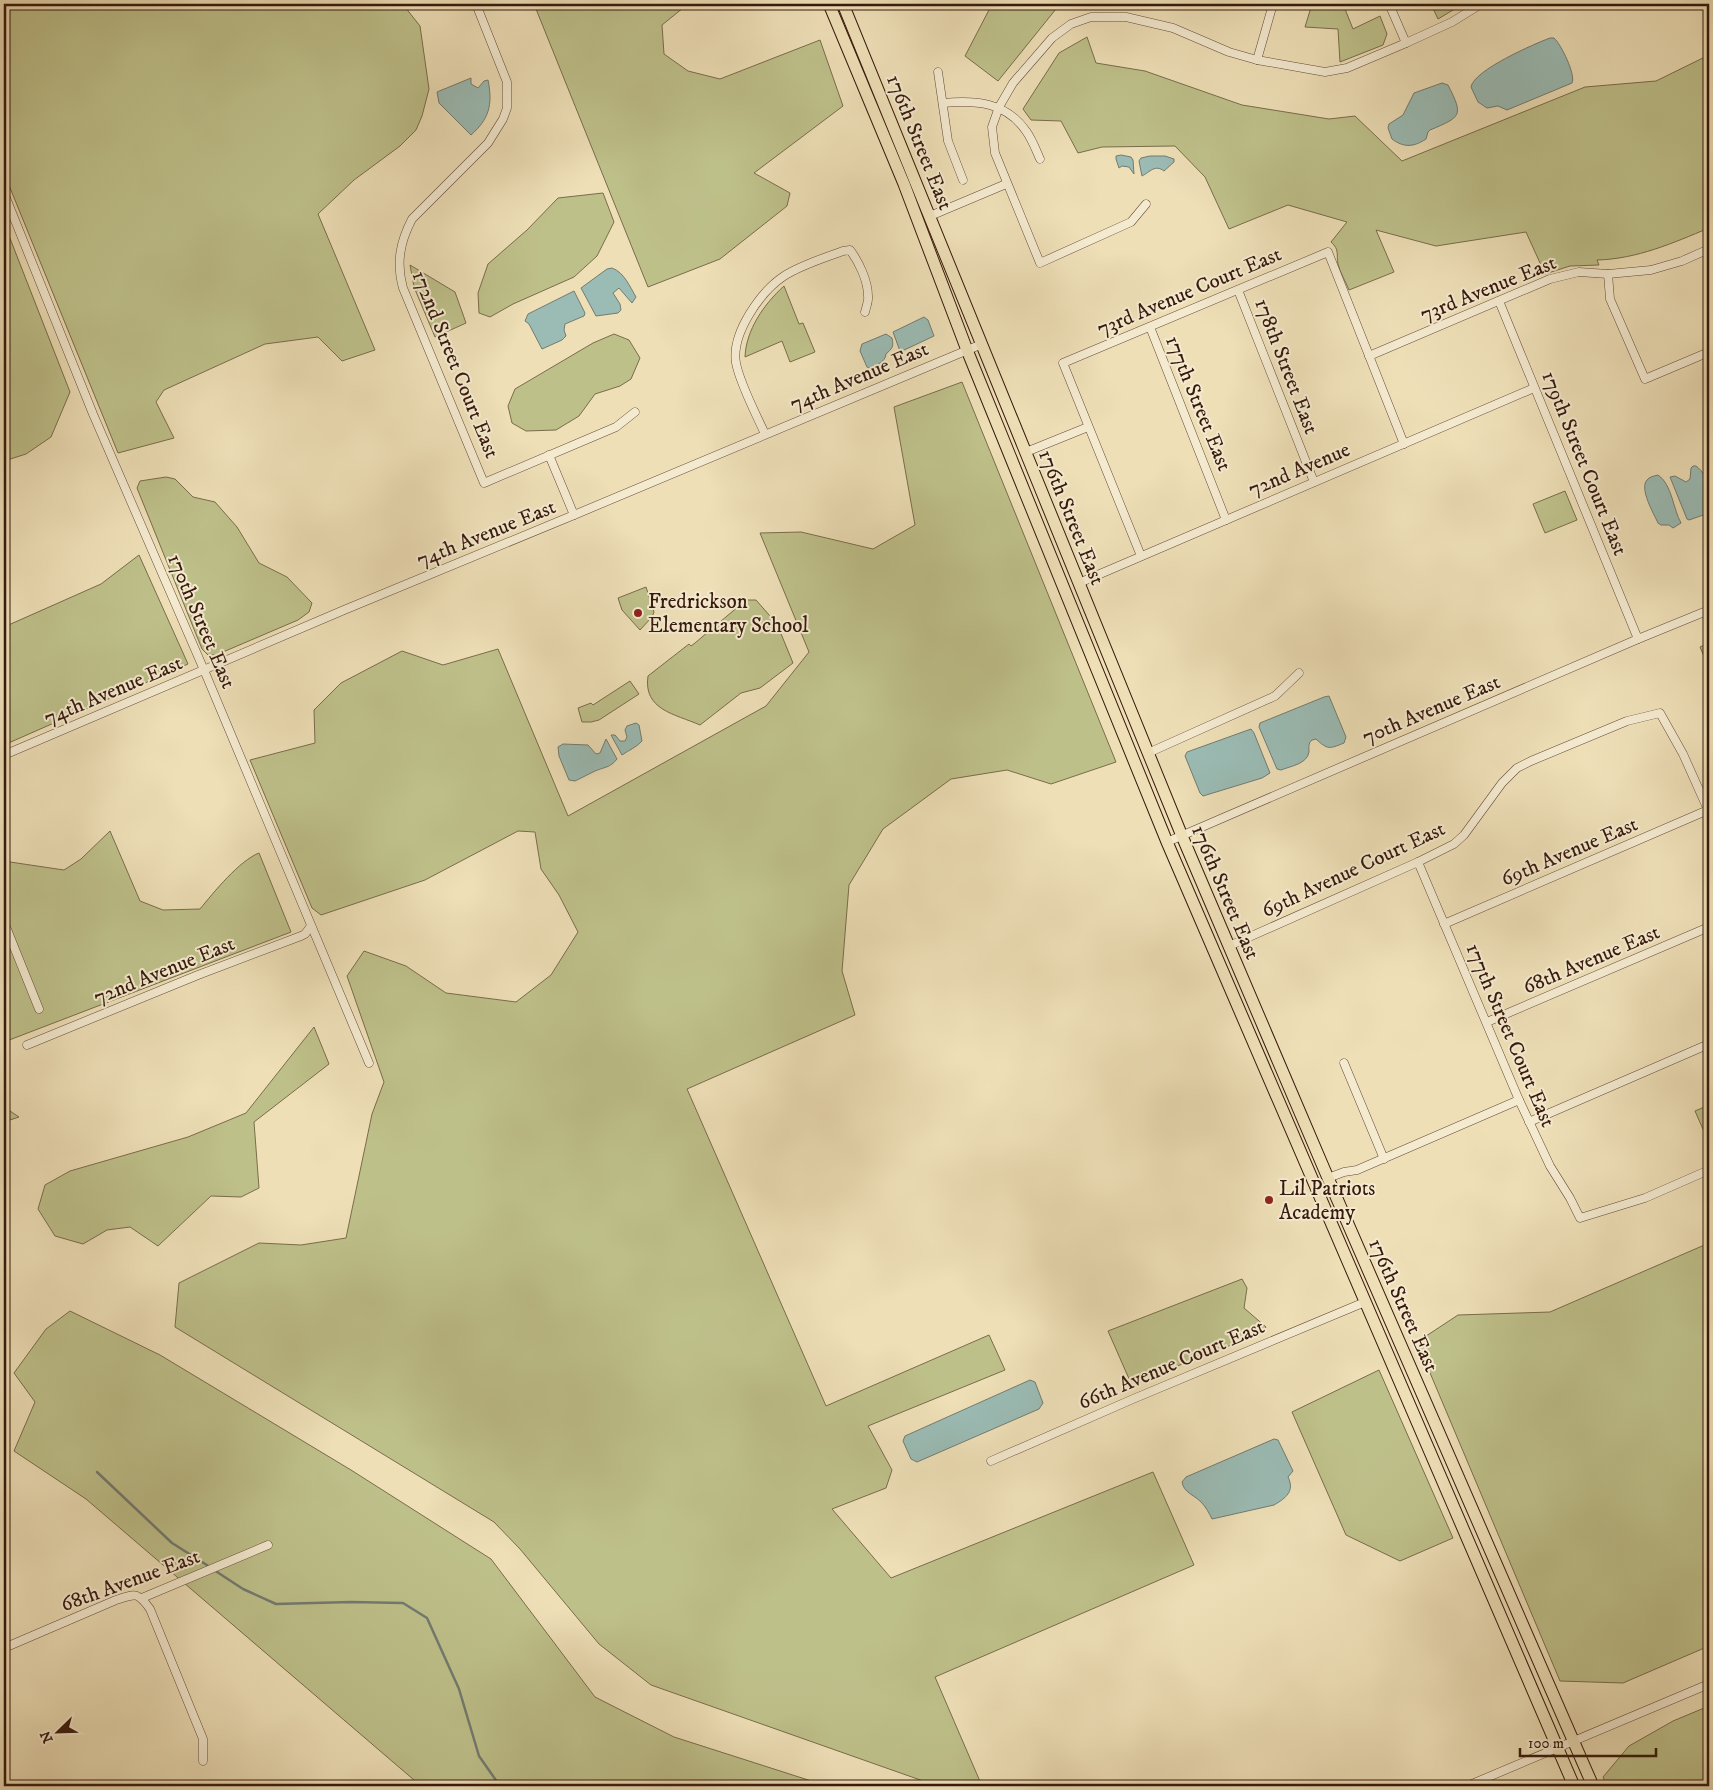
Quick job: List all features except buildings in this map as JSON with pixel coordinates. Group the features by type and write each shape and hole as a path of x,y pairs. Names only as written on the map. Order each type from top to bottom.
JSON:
{"main road":[{"name":"176th Street East","path":"829,4 904,184 967,350 1167,842 1574,1786"},
{"name":"176th Street East","path":"843,4 1182,836 1328,1178 1593,1786"},
{"path":"904,184 921,213 930,216"},
{"path":"1390,1360 1419,1404 1427,1406"}],"street":[{"name":"172nd Street Court East","path":"476,4 507,82 507,108 500,126 488,143 412,219 404,235 399,257 400,276 403,288 484,482 549,455"},
{"path":"1257,60 1273,4"},
{"path":"1389,4 1406,42"},
{"path":"1146,204 1131,222 1040,263 1006,184 993,142 992,127 999,106 1013,83 1052,38 1071,24 1091,17 1126,17 1173,28 1229,52 1257,60 1324,72 1347,68 1452,22 1480,4"},
{"path":"938,72 948,141 964,180"},
{"path":"943,103 980,102 999,106 1019,122 1027,132 1040,159"},
{"path":"930,216 1006,184"},
{"name":"170th Street East","path":"4,193 93,414 204,670 369,1063"},
{"name":"73rd Avenue East","path":"1369,356 1550,279 1579,272 1608,274 1651,270 1667,266 1709,249"},
{"path":"765,434 736,363 737,346 740,332 774,283 802,267 850,250 855,257 867,287 869,298 865,312"},
{"name":"73rd Avenue Court East","path":"1088,426 1063,363 1328,252 1369,356"},
{"path":"1608,274 1610,299 1645,379 1709,352"},
{"name":"178th Street East","path":"1238,290 1314,482"},
{"name":"179th Street Court East","path":"1499,301 1638,639"},
{"name":"177th Street East","path":"1150,327 1226,520"},
{"name":"74th Avenue East","path":"4,755 344,610 982,344"},
{"path":"1369,356 1404,444"},
{"name":"72nd Avenue","path":"1078,583 1534,388"},
{"path":"574,515 549,455 616,427 635,412"},
{"path":"1026,452 1088,426 1141,556"},
{"name":"70th Avenue East","path":"1167,842 1709,610"},
{"path":"1148,753 1275,696 1299,673"},
{"name":"69th Avenue Court East","path":"1229,946 1418,862 1454,844 1464,835 1502,783 1517,768 1531,760 1626,721 1660,712 1683,754 1709,811"},
{"name":"69th Avenue East","path":"1444,924 1709,811"},
{"name":"177th Street Court East","path":"1418,862 1529,1122 1550,1166 1580,1218 1645,1198 1709,1170"},
{"path":"4,922 40,1009"},
{"name":"72nd Avenue East","path":"27,1045 207,971 301,936 311,926"},
{"name":"68th Avenue East","path":"1487,1022 1709,927"},
{"path":"1529,1122 1709,1044"},
{"path":"1344,1063 1384,1159"},
{"path":"1328,1178 1344,1172 1357,1170 1384,1159 1519,1100"},
{"name":"66th Avenue Court East","path":"990,1461 1132,1399 1365,1302"},
{"name":"68th Avenue East","path":"4,1648 116,1600 133,1594 142,1598 268,1545"},
{"path":"142,1598 150,1609 203,1739 203,1761"},
{"path":"1467,1786 1709,1684"}],"green space":[{"path":"4,4 409,4 405,7 420,26 429,89 416,130 400,146 354,180 318,214 375,350 342,361 318,337 265,344 164,390 156,402 174,438 118,453 4,173"},
{"path":"534,4 688,4 662,25 664,54 688,71 720,79 820,40 843,106 754,173 790,193 787,206 720,259 648,287"},
{"path":"989,4 1060,4 998,81 965,56 990,8"},
{"path":"1312,4 1343,4 1353,29 1380,16 1387,34 1383,45 1340,62 1338,29 1305,27"},
{"path":"1431,4 1463,4 1438,19"},
{"path":"1087,37 1096,63 1145,71 1242,105 1329,119 1355,116 1402,161 1585,87 1656,81 1709,55 1709,228 1641,253 1626,257 1597,260 1599,265 1570,266 1545,274 1526,232 1436,246 1376,230 1394,272 1349,290 1337,261 1337,250 1331,242 1347,222 1288,205 1229,229 1205,177 1175,146 1102,147 1078,153 1061,121 1031,120 1023,109 1059,53"},
{"path":"603,193 614,222 597,256 574,277 513,304 490,317 479,313 478,293 488,264 527,230 558,198"},
{"path":"4,223 70,392 51,437 26,454 4,461"},
{"path":"410,265 455,292 466,323 435,337 414,287"},
{"path":"784,286 799,324 803,323 815,352 790,362 782,341 745,357 749,337 757,318"},
{"path":"614,334 629,340 640,358 631,379 620,386 595,394 579,416 556,430 526,431 512,423 508,406 515,389 593,343"},
{"path":"962,382 1116,762 1051,784 1007,770 951,779 883,829 849,885 842,971 855,1015 687,1089 826,1406 989,1335 1005,1370 868,1426 892,1470 886,1488 832,1509 891,1578 1153,1472 1194,1565 935,1677 982,1786 952,1786 926,1782 651,1685 599,1644 520,1549 494,1522 175,1327 179,1283 259,1243 301,1245 346,1238 372,1114 384,1082 347,976 364,951 406,966 446,993 516,1002 551,975 578,932 559,895 541,869 535,832 518,831 425,880 321,915 312,908 250,760 315,743 314,710 341,683 402,651 443,665 498,649 568,816 766,706 809,652 760,533 801,532 873,549 915,525 894,407"},
{"path":"166,477 175,479 193,497 215,502 237,527 259,563 287,577 312,603 309,612 298,620 216,655 208,655 202,649 137,488 140,481"},
{"path":"1565,491 1577,520 1545,533 1533,504"},
{"path":"139,555 188,664 4,745 4,627 101,584"},
{"path":"646,587 654,612 640,630 622,610 618,598"},
{"path":"746,600 756,600 777,624 793,663 760,688 741,693 700,725 671,714 656,704 650,696 648,676 689,644 691,646 695,643"},
{"path":"1709,643 1709,668 1700,647"},
{"path":"630,681 639,694 599,720 582,722 578,708 591,703 593,705"},
{"path":"110,831 140,901 163,910 200,909 235,870 259,853 291,932 4,1042 4,853 10,862 64,870 81,859"},
{"path":"314,1027 329,1064 254,1122 259,1188 241,1197 211,1196 158,1246 130,1227 107,1230 83,1244 55,1236 38,1209 45,1185 70,1171 188,1137 246,1113"},
{"path":"1709,1105 1709,1143 1695,1111"},
{"path":"4,1107 19,1117 4,1122"},
{"path":"1709,1243 1709,1646 1623,1683 1560,1681 1417,1342 1458,1315 1550,1312"},
{"path":"1242,1279 1247,1288 1244,1308 1266,1327 1262,1333 1139,1381 1130,1381 1108,1331"},
{"path":"70,1311 160,1355 351,1470 491,1559 595,1697 674,1737 827,1786 421,1786 86,1499 14,1451 35,1402 14,1373 46,1329"},
{"path":"1379,1370 1453,1538 1400,1561 1346,1535 1292,1412"},
{"path":"1709,1706 1709,1786 1607,1786 1603,1777 1629,1746 1673,1721"}],"water":[{"path":"1550,38 1554,38 1557,41 1564,53 1572,73 1572,83 1507,110 1498,106 1487,108 1478,102 1471,87 1482,73 1506,58"},
{"path":"471,78 471,84 478,88 484,81 488,80 490,104 486,117 471,135 439,103 437,92"},
{"path":"1442,83 1448,85 1456,103 1458,109 1454,118 1430,130 1426,139 1417,144 1405,145 1392,139 1388,128 1389,124 1403,115 1414,93"},
{"path":"1116,156 1131,157 1134,174 1129,167 1122,166 1119,168"},
{"path":"1165,156 1174,159 1174,162 1164,171 1155,168 1142,176 1139,161 1141,158"},
{"path":"612,268 623,276 636,297 632,303 619,288 613,293 620,304 621,310 618,313 596,316 581,288 607,269"},
{"path":"574,291 585,313 584,316 565,324 566,336 562,340 542,349 529,324 525,321 528,314"},
{"path":"924,317 928,320 934,336 900,351 893,332"},
{"path":"886,334 892,338 892,347 882,362 869,368 867,367 860,351 862,344"},
{"path":"1693,466 1696,466 1701,471 1707,481 1709,513 1689,520 1670,477 1675,476 1686,482 1690,479"},
{"path":"1658,475 1663,479 1669,490 1681,523 1673,528 1669,525 1658,523 1646,495 1645,484 1647,480"},
{"path":"1329,696 1346,737 1344,743 1326,747 1316,739 1312,740 1309,744 1308,756 1302,762 1281,770 1277,769 1259,727 1260,723"},
{"path":"636,723 639,725 642,741 622,755 611,735 615,735 620,741 625,741 627,726"},
{"path":"1251,729 1270,773 1262,778 1203,796 1200,793 1185,756 1187,752"},
{"path":"606,739 617,759 609,766 575,781 569,780 559,756 558,747 563,744 588,745 596,754 600,753"},
{"path":"1030,1380 1035,1382 1043,1403 1039,1409 917,1462 911,1459 903,1441 905,1436"},
{"path":"1274,1439 1278,1440 1293,1471 1288,1477 1290,1490 1288,1494 1274,1505 1212,1519 1203,1504 1183,1486 1182,1482 1186,1477"}],"waterway":[{"path":"97,1472 172,1543 210,1567"},
{"path":"214,1570 243,1589 276,1604 403,1603 427,1618 459,1689 479,1756 500,1786"}],"place":[{"name":"Fredrickson Elementary School","path":"638,613"},
{"name":"Lil Patriots Academy","path":"1269,1200"}]}
